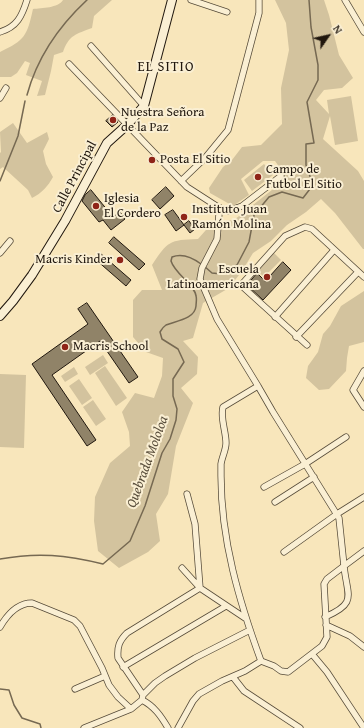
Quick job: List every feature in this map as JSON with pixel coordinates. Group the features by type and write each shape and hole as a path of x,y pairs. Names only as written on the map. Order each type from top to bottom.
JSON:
{"street":[{"path":"0,32 7,30 16,24 27,0"},
{"name":"Calle Principal","path":"0,316 14,301 32,275 65,221 107,142 144,106 172,0"},
{"path":"191,0 226,12"},
{"path":"181,180 205,158 228,130 259,13 259,0"},
{"path":"345,0 364,32"},
{"path":"91,46 144,106"},
{"path":"69,64 187,187 218,207 228,211 238,208 281,176"},
{"path":"0,98 6,88"},
{"path":"218,207 219,214 217,239 202,268 200,279 218,319 273,412 339,518 348,601 339,611 325,617"},
{"path":"307,345 296,337 242,286 247,278 285,236 305,227 312,229 364,277"},
{"path":"0,253 10,241"},
{"path":"275,317 334,250"},
{"path":"296,337 358,272"},
{"path":"364,371 353,390 364,407"},
{"path":"258,386 222,407 221,412 226,444 221,464 224,522 232,566 245,618 261,661 274,666 281,671 288,672 322,646 328,632 325,617 324,584 327,579 364,551"},
{"path":"264,487 305,464 346,437"},
{"path":"275,502 314,477"},
{"path":"187,494 195,524 200,588"},
{"path":"284,552 337,514 364,497"},
{"path":"182,568 200,588 245,618"},
{"path":"168,728 161,716 143,697 123,667 118,658 117,651 121,639 127,633 200,588"},
{"path":"0,627 12,611 26,603 32,603 74,620 86,634 109,685 118,697 131,708"},
{"path":"123,667 226,606"},
{"path":"326,625 350,636 364,647"},
{"path":"84,728 131,708 165,676 195,658 250,630"},
{"path":"312,654 327,672 364,728"},
{"path":"178,728 193,701 199,694 222,681 245,671 261,661"},
{"path":"75,689 105,676"},
{"path":"233,677 244,691 300,728"}],"shaded area":[{"path":"63,0 112,0 94,16 92,28 74,36 65,46 63,52 54,55 45,95 37,96 42,81 26,75 30,63 25,61 17,73 11,77 0,77 0,52 15,44 24,36 29,25 33,9 54,6 61,3"},
{"path":"275,0 324,0 339,55 353,78 342,88 324,90 316,100 329,114 327,100 351,96 358,141 335,145 330,116 323,139 358,171 364,181 364,249 335,213 321,199 306,212 287,225 271,241 253,253 229,288 203,303 193,338 183,341 198,357 197,374 181,388 193,403 176,446 168,494 156,514 160,541 148,552 119,568 98,551 94,521 95,497 110,463 130,446 129,432 122,412 135,393 154,398 162,376 163,358 146,352 133,337 133,300 142,290 162,290 152,265 166,246 175,241 198,239 213,222 234,220 287,178 275,161 263,161 241,179 249,195 233,206 210,193 209,188 223,167 232,160 242,147 261,145 282,124 281,88 289,50 286,23"},
{"path":"13,123 27,143 47,132 49,139 43,151 46,164 53,177 39,194 32,198 28,190 3,167 0,169 0,132"},
{"name":"Campo de Futbol El Sitio","path":"264,164 273,175 252,191 244,180"},
{"path":"273,252 281,260 264,277 256,270"},
{"path":"364,291 364,342 349,346 346,371 329,389 319,390 306,378 308,366 318,352 323,334 330,326 341,306"},
{"path":"103,355 108,363 90,375 85,367"},
{"path":"105,366 127,398 116,406 95,373"},
{"path":"74,367 78,374 65,382 61,376"},
{"path":"0,374 26,375 24,448 0,447"},
{"path":"79,379 92,398 82,405 69,386"},
{"path":"93,400 106,419 96,426 83,407"}],"building":[{"path":"113,115 118,122 112,127 106,121"},
{"path":"166,187 174,196 160,209 152,200"},
{"path":"91,190 113,217 120,212 125,219 111,230 103,220 99,222 82,201 85,195"},
{"path":"173,210 184,225 176,231 165,215"},
{"path":"189,221 195,229 190,233 184,225"},
{"path":"114,237 145,264 139,270 109,243"},
{"path":"100,253 131,280 126,286 95,259"},
{"path":"283,262 291,270 263,300 247,285 257,273 265,281"},
{"path":"87,303 138,377 129,383 100,341 52,375 96,440 87,446 32,364 88,324 78,309"}],"waterway":[{"path":"27,95 31,81 50,43 67,21 87,0"},
{"name":"Quebrada Mololoa","path":"204,266 212,273 222,274 237,265 249,242 254,215 269,197 282,192 303,198 313,185 306,165 306,144 314,143 307,102 318,80 318,65 311,27 309,0"},
{"path":"0,181 18,136 25,101"},
{"name":"Quebrada Mololoa","path":"0,559 40,555 77,558 103,564 130,541 145,506 162,453 170,439 176,420 177,409 173,396 173,379 184,362 178,349 162,339 160,332 166,325 189,317 195,310 196,306 195,292 173,266 171,261 172,257 187,257 201,264"},
{"name":"Quebrada Mololoa","path":"0,689 9,690 14,705 22,718 40,724 41,728"}],"place":[{"name":"Nuestra Señora de la Paz","path":"113,120"},
{"name":"Posta El Sitio","path":"152,160"},
{"name":"Campo de Futbol El Sitio","path":"258,177"},
{"name":"Iglesia El Cordero","path":"96,206"},
{"name":"Instituto Juan Ramón Molina","path":"184,217"},
{"name":"Macris Kinder","path":"120,260"},
{"name":"Escuela Latinoamericana","path":"267,277"},
{"name":"Macris School","path":"65,347"}],"district":[{"name":"EL SITIO","path":"166,67"}]}
